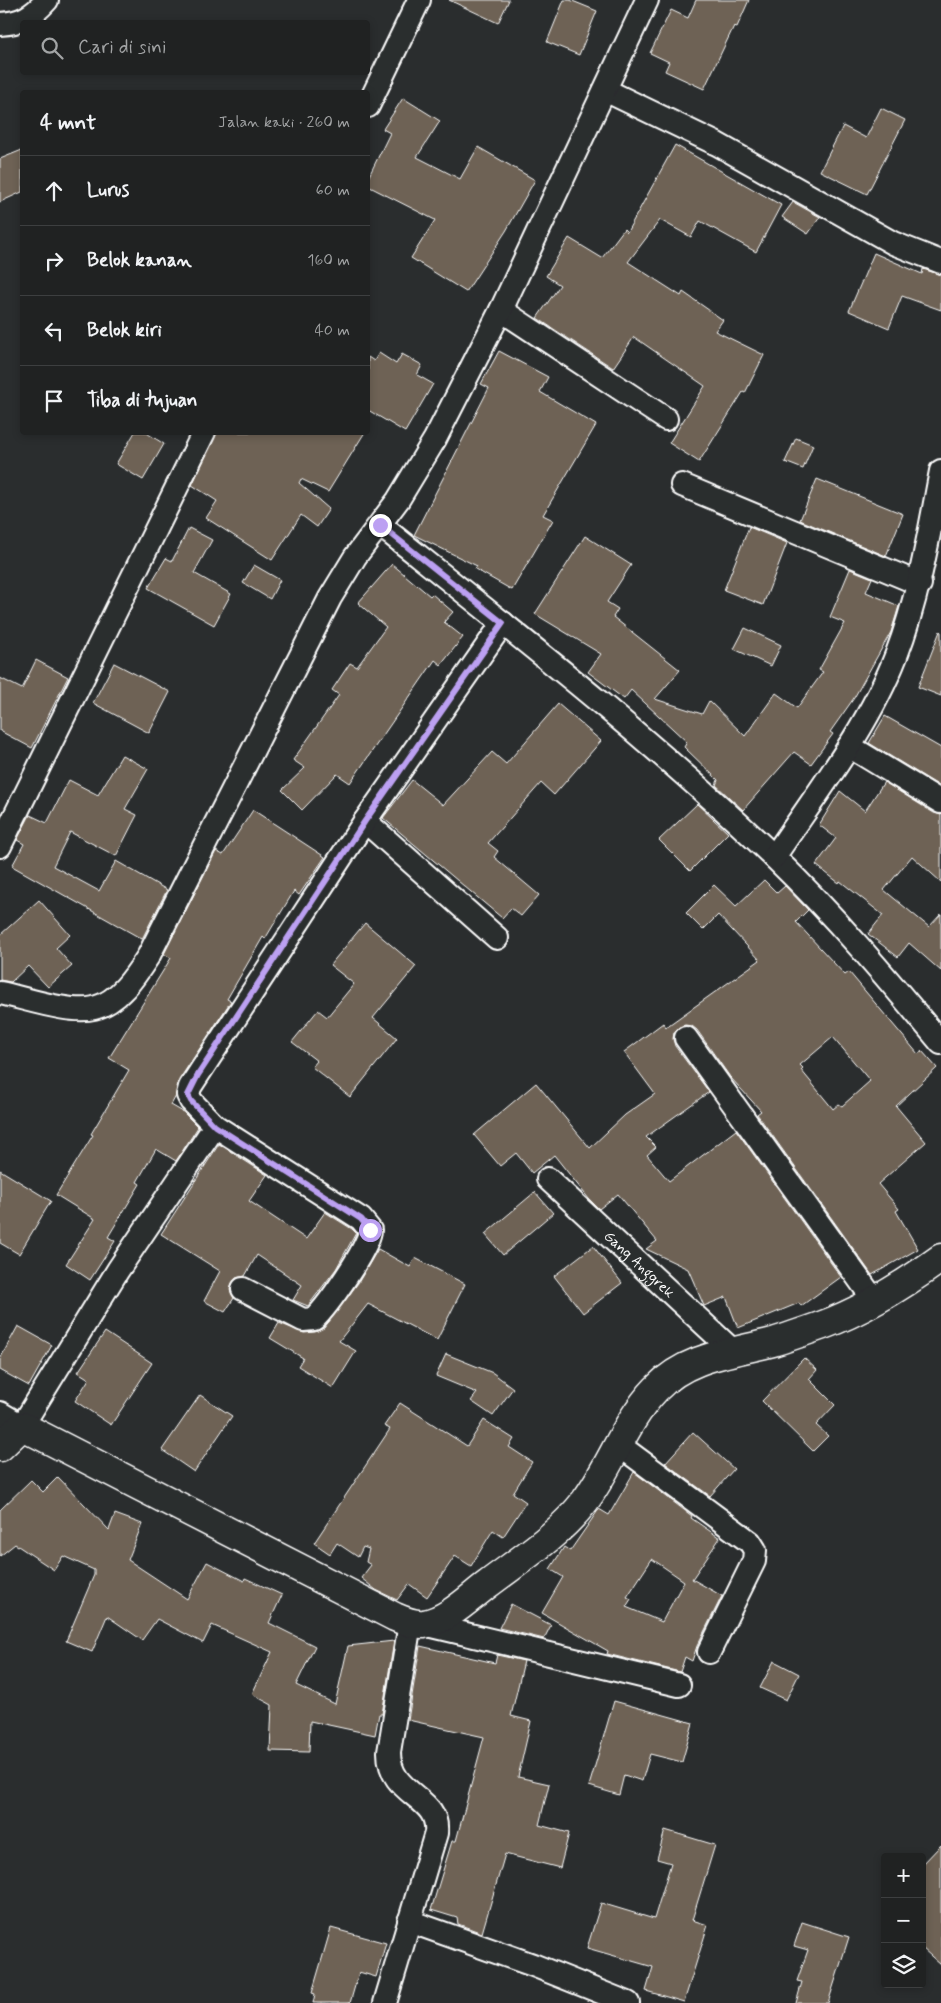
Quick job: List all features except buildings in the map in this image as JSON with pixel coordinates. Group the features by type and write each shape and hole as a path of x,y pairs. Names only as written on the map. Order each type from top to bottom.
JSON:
{"street":[{"path":"24,20 30,17 47,0"},
{"path":"370,102 420,0"},
{"path":"0,993 75,1010 95,1008 115,997 137,973 149,956 330,598 355,557 398,500 435,440 501,310 647,0"},
{"path":"0,24 15,24 20,22"},
{"path":"605,90 717,144 893,243 941,262"},
{"path":"501,310 666,419"},
{"path":"0,846 203,435"},
{"path":"774,857 849,746 896,657 920,584 941,471"},
{"path":"682,484 920,584"},
{"path":"380,525 627,723 774,857 891,982 941,1043"},
{"path":"242,1289 303,1320 314,1319 354,1266 369,1240 370,1230 361,1219 215,1126 191,1101 188,1095 190,1087 365,821 503,623"},
{"path":"849,746 941,802"},
{"path":"365,821 497,938"},
{"path":"686,1038 874,1300"},
{"path":"0,1447 11,1420 118,1270 215,1126"},
{"name":"Gang Anggrek","path":"548,1179 732,1350"},
{"path":"417,1624 438,1619 457,1607 538,1546 567,1521 595,1486 639,1411 654,1390 666,1378 683,1366 732,1350 773,1342 846,1316 941,1258"},
{"path":"11,1420 386,1613 417,1624 679,1685"},
{"path":"619,1445 750,1542 755,1550 754,1561 709,1652"},
{"path":"385,2003 437,1824 435,1815 429,1808 392,1774 389,1763 389,1752 417,1624"},
{"path":"410,1921 532,1965 628,2003"}],"route":[{"path":"370,1230 368,1224 361,1219 215,1126 191,1101 188,1095 190,1087 365,821 503,623 380,525"}]}
